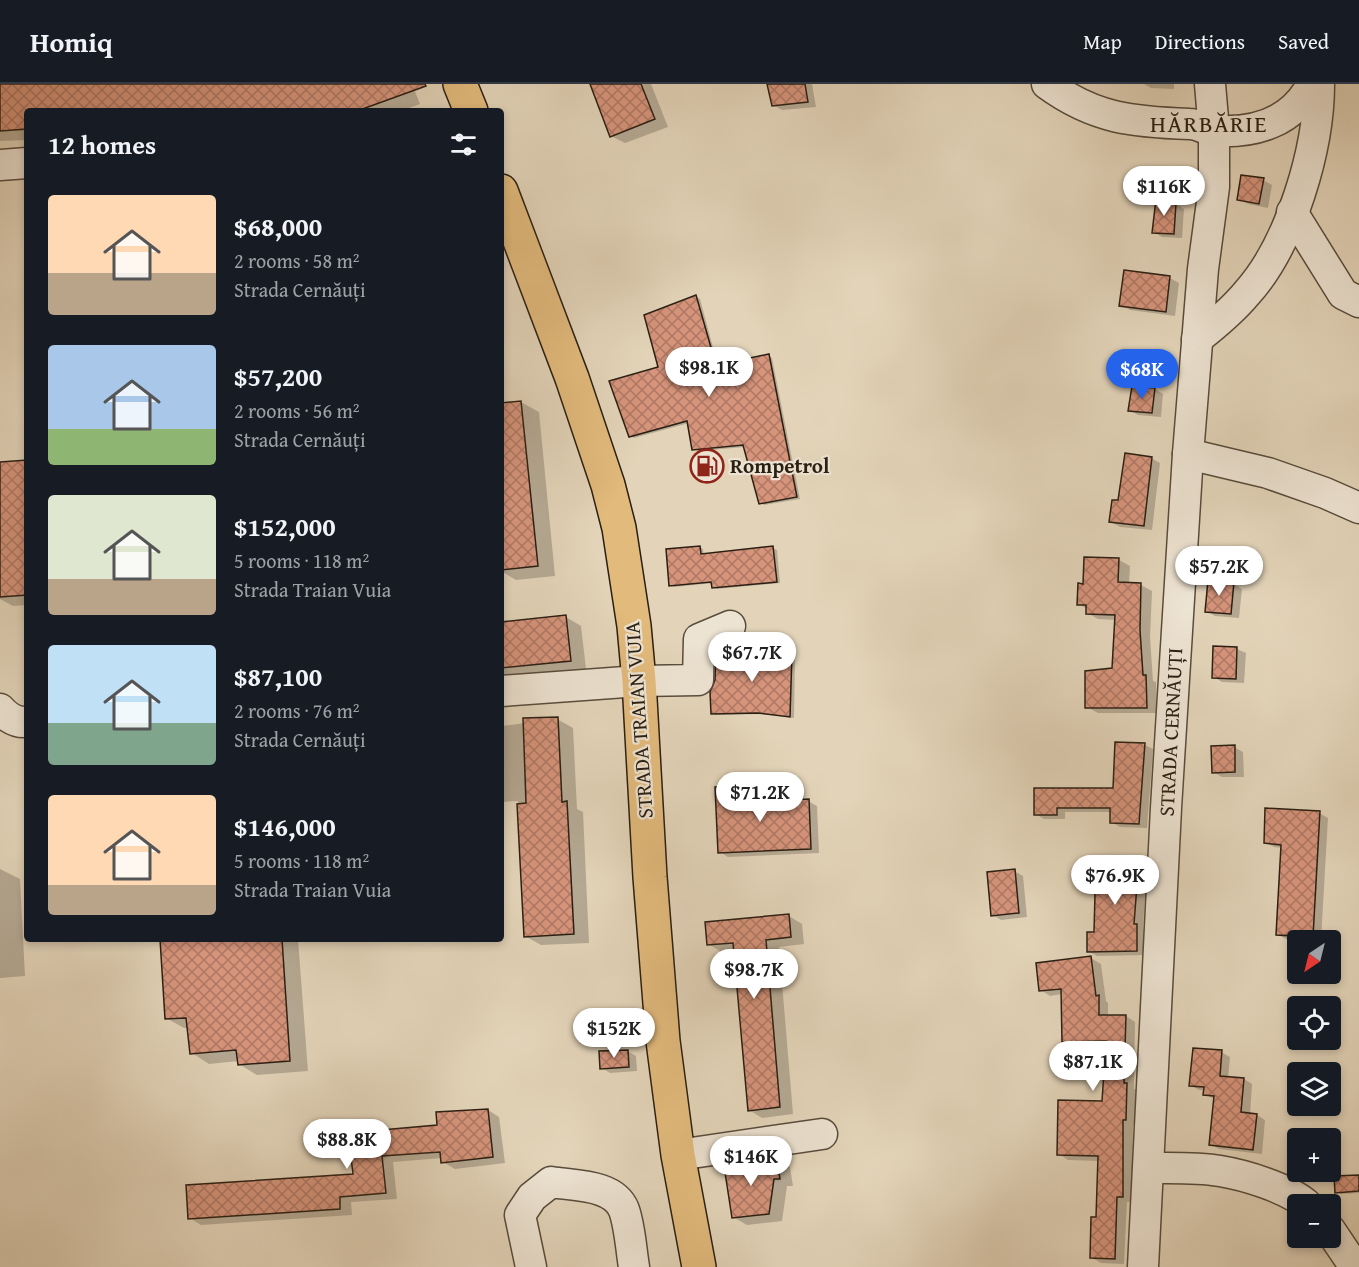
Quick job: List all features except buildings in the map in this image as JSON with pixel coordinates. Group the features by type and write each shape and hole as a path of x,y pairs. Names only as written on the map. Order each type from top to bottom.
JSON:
{"main road":[{"path":"460,84 470,108"},
{"name":"STRADA TRAIAN VUIA","path":"504,199 572,378 611,495 627,575 639,681 650,877 663,1041 678,1155 699,1267"}],"street":[{"path":"1047,84 1077,104 1105,115 1132,121 1207,123 1243,130 1287,116 1306,97 1312,84"},
{"name":"STRADA CERNĂUȚI","path":"1192,84 1207,123"},
{"name":"STRADA CERNĂUȚI","path":"1143,1267 1166,808 1188,454 1203,269 1196,187 1207,123 1210,84"},
{"path":"1207,123 1238,113 1259,110 1274,102 1293,84"},
{"path":"1197,339 1249,292 1265,269 1292,212 1307,171 1319,106 1319,84"},
{"path":"0,165 24,163"},
{"path":"1292,212 1343,294 1359,302"},
{"path":"1188,454 1268,472 1326,493 1359,508"},
{"path":"504,691 639,681 698,680 699,639 730,626"},
{"path":"0,709 6,716 24,723"},
{"path":"678,1155 822,1134"},
{"path":"1149,1168 1220,1171 1292,1194"},
{"path":"531,1267 520,1215 532,1197 551,1182 597,1189 613,1196 624,1209 634,1267"},
{"path":"1341,1246 1355,1267"}],"place":[{"name":"Rompetrol","path":"707,466"}],"district":[{"name":"HĂRBĂRIE","path":"1209,124"}]}
